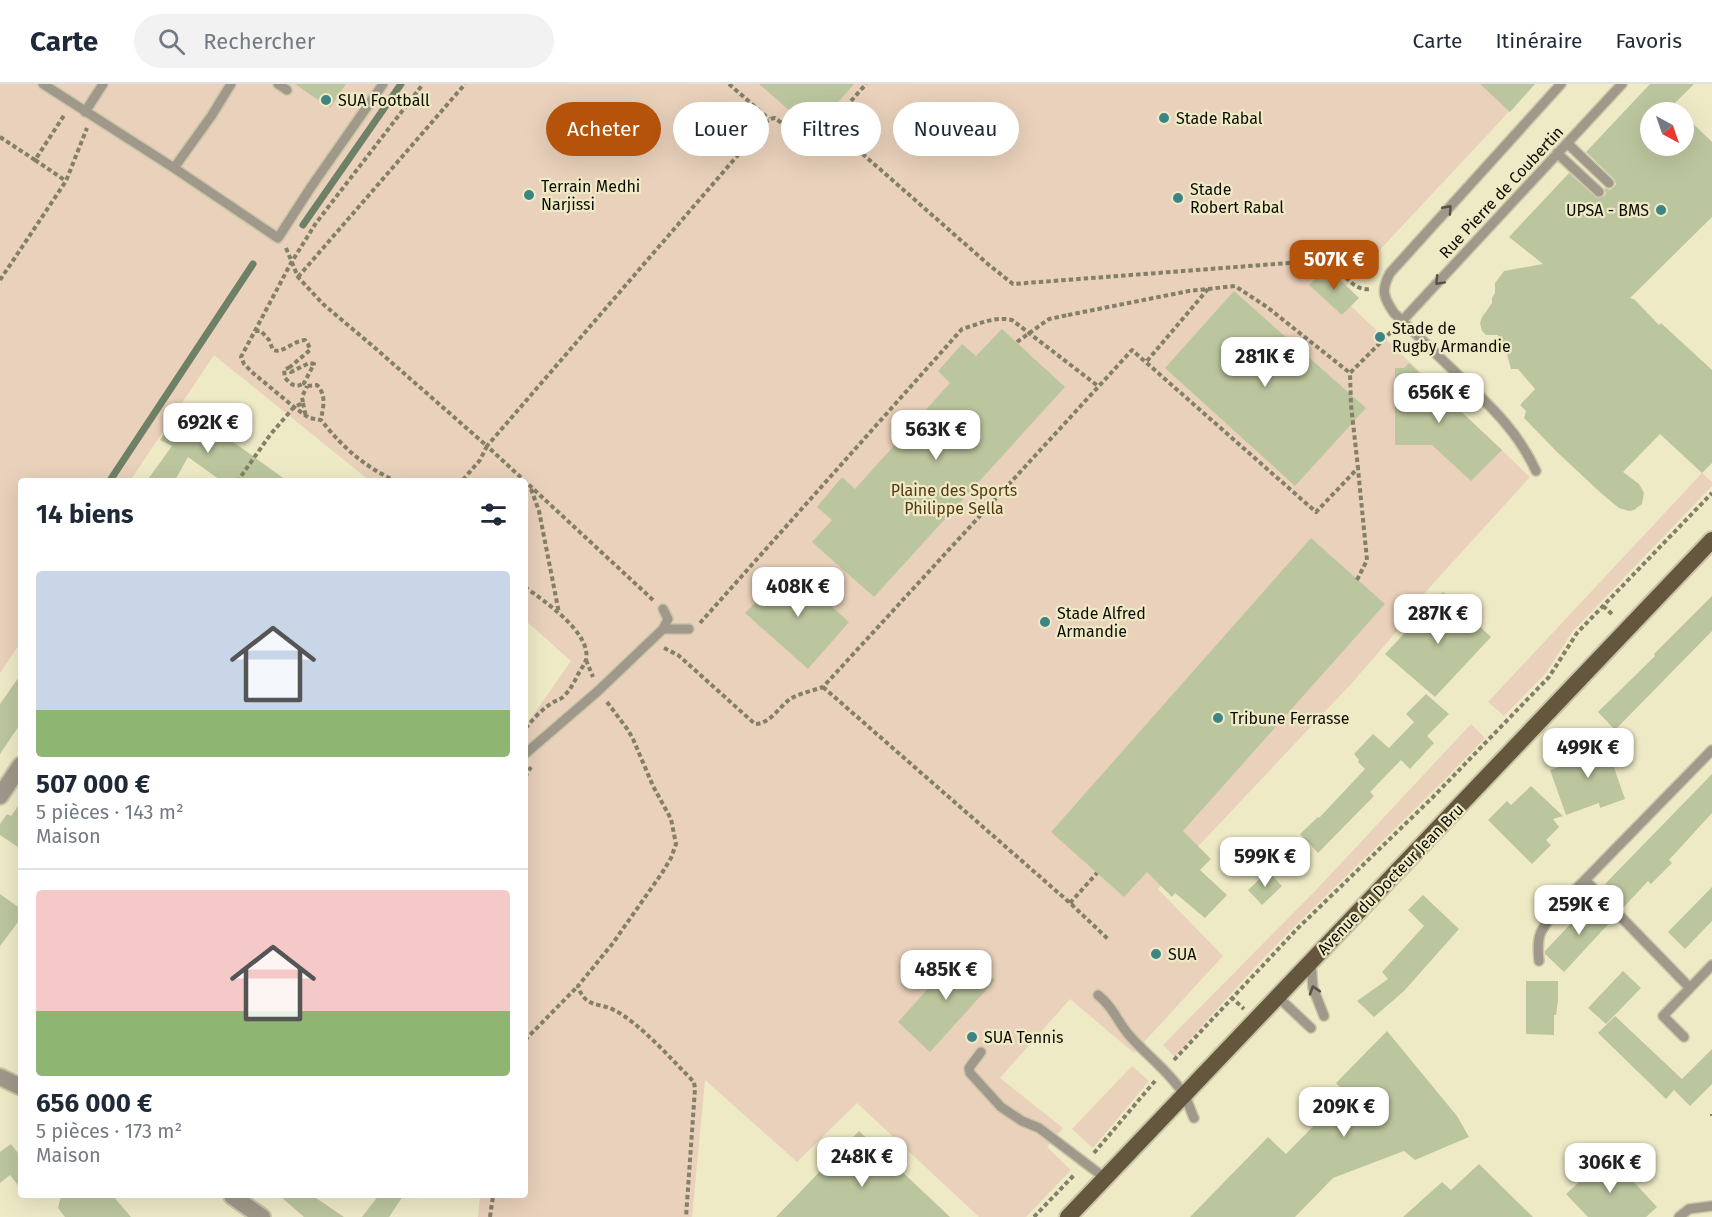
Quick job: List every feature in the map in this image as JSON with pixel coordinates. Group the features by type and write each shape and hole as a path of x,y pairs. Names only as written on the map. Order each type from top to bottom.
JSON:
{"main road":[{"name":"Avenue du Docteur Jean Bru","path":"1068,1217 1712,540"}],"street":[{"path":"0,796 18,769"},
{"path":"0,1077 18,1086"},
{"path":"235,1198 262,1217"}],"lane":[{"path":"43,84 278,238 383,84"},
{"path":"85,112 103,84"},
{"path":"174,168 231,84"},
{"path":"278,84 287,90"},
{"path":"1536,471 1513,430 1394,313 1387,302 1383,288 1390,273 1561,84"},
{"name":"Rue Pierre de Coubertin","path":"1402,321 1622,84"},
{"path":"1567,143 1609,183"},
{"path":"1557,153 1599,192"},
{"path":"528,751 649,644 663,629 668,619 663,609"},
{"path":"663,629 689,629"},
{"path":"1539,961 1540,933 1559,908 1712,750"},
{"path":"1585,880 1690,988"},
{"path":"1311,962 1313,988 1324,1016"},
{"path":"1684,1037 1662,1016 1712,965"},
{"path":"1098,995 1115,1013 1134,1042 1165,1070 1185,1094 1194,1119"},
{"path":"1278,997 1311,1028"},
{"path":"981,1052 969,1068 979,1084 1006,1111 1039,1128 1105,1179"},
{"path":"1679,1217 1689,1209 1712,1206"}],"path":[{"path":"389,478 360,460 339,443 321,420 306,417 253,373 241,357 291,263 316,223 423,84"},
{"path":"298,276 465,84"},
{"path":"729,84 750,102"},
{"path":"849,102 866,84"},
{"path":"35,159 72,103"},
{"path":"0,280 66,181 82,140 94,118"},
{"path":"769,119 775,118 781,123"},
{"path":"0,137 66,181"},
{"path":"464,478 480,460 487,446 737,156"},
{"path":"865,156 1013,284 1328,260 1357,287 1366,290 1384,285"},
{"path":"278,238 283,243 298,276 323,304 522,478"},
{"path":"1017,342 1049,319 1209,288 1235,286 1249,294 1350,373"},
{"path":"1146,361 1209,288"},
{"path":"689,629 698,626 962,329 994,319 1012,320 1098,387"},
{"path":"1357,580 1367,560 1351,405 1350,373 1402,321"},
{"path":"255,331 261,331 269,340 273,350 278,352 297,341 305,340 309,344 310,350 284,370 285,378 294,386 317,385 324,399 321,420"},
{"path":"649,644 678,655 755,724 759,725 799,694 823,687 1132,350 1316,512 1358,468"},
{"path":"290,367 291,372 309,363 314,364 302,397 306,417"},
{"path":"240,478 270,435 294,407 303,403"},
{"path":"528,483 663,609"},
{"path":"531,486 559,614"},
{"path":"1034,1217 1085,1163 1231,997 1298,927 1433,797 1550,677 1577,633 1712,494"},
{"path":"528,590 552,606 586,648 586,660 573,685 561,699 553,702 528,725"},
{"path":"1603,606 1619,621"},
{"path":"823,687 1070,903 1109,940"},
{"path":"528,1037 578,986 613,943 662,873 676,844 671,819 653,786 628,730 598,691"},
{"path":"1070,903 1097,873"},
{"path":"578,986 581,996 591,1003 614,1010 633,1023 694,1082 686,1217"},
{"path":"1231,997 1246,1012"},
{"path":"490,1217 493,1198"}],"green space":[{"name":"Plaine des Sports Philippe Sella","path":"0,84 1535,84 1346,286 1351,306 1530,477 1400,620 1403,624 1351,684 1158,889 1223,956 1134,1053 1070,999 1000,1078 1063,1128 1047,1147 1071,1170 1026,1217 979,1217 857,1103 797,1162 705,1080 692,1217 478,1217 480,1198 528,1198 528,723 571,661 528,623 528,478 366,478 214,355 132,478 18,478 18,646 0,673"},
{"path":"1702,473 1712,482 1712,486 1572,632 1546,673 1504,716 1488,702"},
{"path":"1471,724 1485,738 1280,941 1175,1057 1163,1045 1317,889"},
{"path":"1132,1066 1149,1081 1093,1148 1072,1129"}],"building":[{"name":"SUA Football","path":"295,84 346,84 330,108"},
{"path":"759,84 854,84 838,102 781,103"},
{"path":"1480,84 1535,84 1510,112"},
{"path":"1650,84 1694,84 1676,102 1640,102 1640,156 1694,156 1694,125 1712,142 1712,217 1630,298 1634,299 1659,325 1661,323 1712,370 1712,463 1702,473 1660,434 1623,472 1639,484 1644,493 1642,504 1629,511 1619,508 1602,494 1524,418 1526,411 1520,405 1535,389 1518,369 1511,369 1506,351 1497,352 1498,335 1486,335 1480,323 1492,303 1495,283 1504,271 1543,264 1509,237 1569,173 1597,198 1604,196 1606,193 1604,188 1610,190 1616,184 1614,179 1586,152"},
{"path":"1327,267 1359,298 1342,315 1309,285"},
{"path":"1234,291 1366,408 1295,486 1165,368"},
{"path":"1002,329 1065,387 874,597 812,542 832,520 817,507 842,477 855,489 950,383 938,371 962,344 976,356"},
{"path":"1409,363 1502,450 1471,481 1432,445 1395,445 1395,368 1404,368"},
{"path":"182,407 283,478 217,478 188,457 176,478 149,478 172,446 160,440"},
{"name":"Tribune Ferrasse","path":"1311,538 1385,604 1183,831 1211,859 1200,870 1227,895 1205,918 1175,893 1172,897 1147,872 1124,897 1051,832"},
{"path":"789,568 849,622 808,669 745,613"},
{"path":"1443,592 1491,637 1435,697 1385,654"},
{"path":"1712,596 1712,631 1615,730 1598,712"},
{"path":"18,678 18,727 0,754 0,704"},
{"path":"1426,694 1449,714 1427,736 1434,743 1410,769 1401,760 1370,792 1374,796 1318,853 1300,834 1319,818 1365,769 1354,754 1373,734 1389,748 1414,722 1406,714"},
{"path":"1604,739 1625,799 1600,808 1599,803 1566,815 1550,770 1562,766 1560,762 1579,755 1577,749"},
{"path":"1712,774 1712,813 1669,860 1672,863 1651,884 1648,881 1622,909 1604,890 1607,886 1605,884"},
{"path":"1531,786 1563,816 1553,819 1559,827 1546,840 1551,845 1532,864 1488,820 1507,801 1511,805"},
{"path":"18,806 18,847 0,835 0,824 7,814 11,816"},
{"path":"1268,871 1282,886 1262,905 1248,890"},
{"path":"1712,887 1712,921 1685,949 1668,932"},
{"path":"0,894 18,907 18,922 0,946"},
{"path":"1423,895 1459,929 1404,991 1374,1017 1357,1001 1388,979 1382,972 1424,926 1408,910"},
{"path":"1594,899 1613,919 1564,972 1545,954 1545,951"},
{"path":"962,951 995,980 930,1052 898,1022"},
{"path":"1623,971 1641,988 1606,1024 1588,1008"},
{"path":"1526,981 1558,981 1554,1035 1526,1034"},
{"path":"1615,1016 1682,1079 1712,1049 1712,1084 1690,1106 1674,1090 1666,1099 1598,1033"},
{"path":"1387,1031 1457,1116 1469,1137 1415,1160 1404,1151 1333,1178 1295,1217 1190,1217 1268,1137 1286,1154 1346,1093 1336,1083"},
{"path":"859,1131 950,1217 776,1217"},
{"path":"11,1144 18,1153 18,1185 10,1175 0,1183 0,1152"},
{"path":"1609,1155 1657,1207 1646,1217 1588,1217 1566,1194"},
{"path":"1479,1164 1533,1217 1403,1217 1442,1182 1451,1190"},
{"path":"60,1198 115,1198 131,1217 65,1217 58,1208"},
{"path":"282,1198 316,1198 344,1217 304,1217"},
{"path":"376,1198 402,1198 389,1217 362,1217"}],"waterway":[{"path":"303,225 401,84"},
{"path":"112,478 253,264"}],"place":[{"name":"SUA Football","path":"326,100"},
{"name":"Stade Rabal","path":"1164,118"},
{"name":"Terrain Medhi Narjissi","path":"529,195"},
{"name":"Stade Robert Rabal","path":"1178,198"},
{"name":"UPSA - BMS","path":"1661,210"},
{"name":"Stade de Rugby Armandie","path":"1380,337"},
{"name":"Stade Alfred Armandie","path":"1045,622"},
{"name":"Tribune Ferrasse","path":"1218,718"},
{"name":"SUA","path":"1156,954"},
{"name":"SUA Tennis","path":"972,1037"}]}
